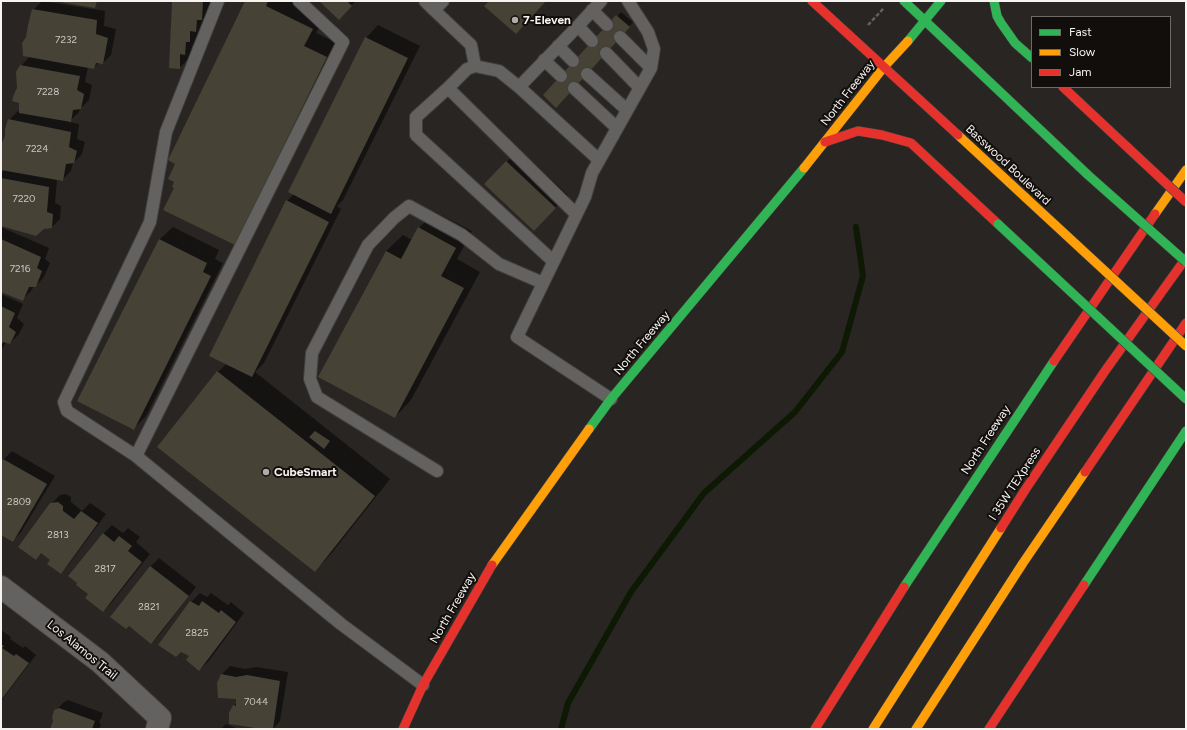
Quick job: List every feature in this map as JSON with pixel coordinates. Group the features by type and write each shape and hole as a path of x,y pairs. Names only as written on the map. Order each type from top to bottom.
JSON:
{"main road":[{"name":"Basswood Boulevard","path":"812,1 1186,346"},
{"path":"904,1 1088,175 1186,262"},
{"name":"North Freeway","path":"403,729 423,685 495,560 610,399 825,142 884,66 941,1"},
{"path":"994,1 997,16 1001,23 1016,43 1031,57"},
{"path":"1064,88 1186,202"},
{"path":"825,142 858,131 882,135 911,143 1186,399"},
{"name":"North Freeway","path":"815,729 908,580 1036,386 1186,170"},
{"name":"I 35W TEXpress","path":"873,729 1025,490 1105,371 1186,258"},
{"path":"916,729 1023,563 1135,396 1186,324"},
{"path":"989,729 1186,431"}],"street":[{"name":"Los Alamos Trail","path":"1,587 100,662 158,723"}],"lane":[{"path":"218,1 166,132 150,222 64,402 67,411 136,456 341,624 423,685"},
{"path":"136,456 343,42 299,1"},
{"path":"424,1 471,45 475,66"},
{"path":"434,10 443,1"},
{"path":"519,87 601,1"},
{"path":"610,399 517,337 585,197 592,173 651,68 654,49 648,32 628,1"},
{"path":"592,10 607,25"},
{"path":"578,26 592,41"},
{"path":"620,38 651,68"},
{"path":"558,46 574,61"},
{"path":"606,53 640,88"},
{"path":"544,60 561,76"},
{"path":"553,261 416,135 416,116 467,69 475,66 499,71 519,87 599,160"},
{"path":"587,74 627,110"},
{"path":"448,88 576,214"},
{"path":"574,88 617,128"},
{"path":"437,472 316,397 310,379 312,353 368,245 394,218 409,206 462,235 499,264 543,283"}],"path":[{"path":"868,26 885,6"}],"building":[{"path":"60,1 97,1 95,8"},
{"path":"172,1 203,1 202,20 197,20 196,32 190,31 190,42 186,42 185,55 180,54 180,69 169,68"},
{"path":"245,1 268,1 266,6 313,29 304,46 327,57 235,245 163,210 174,188 172,187 174,182 168,179 175,164 168,160"},
{"path":"319,1 347,1 352,6 339,20"},
{"name":"7-Eleven","path":"489,1 546,1 516,34 484,6"},
{"path":"32,9 97,20 96,34 108,38 103,64 96,63 94,69 23,56 22,43 26,37"},
{"name":"7-Eleven","path":"616,15 630,27 556,108 543,95"},
{"path":"365,37 408,58 331,214 288,192"},
{"path":"20,65 80,76 77,90 84,94 81,109 73,110 71,122 19,113 19,103 12,101 17,88 16,72"},
{"path":"8,119 71,132 69,147 77,151 74,163 66,164 63,181 1,170 1,145 5,136 5,129"},
{"path":"506,161 556,208 534,231 484,184"},
{"path":"1,178 49,187 47,212 53,214 52,228 44,229 36,236 1,226"},
{"path":"286,200 329,222 252,377 209,356"},
{"path":"418,227 456,248 441,276 464,288 395,418 318,377 386,251 401,259"},
{"path":"1,239 41,257 37,268 42,271 36,287 29,287 23,301 1,292"},
{"path":"159,239 207,263 203,272 211,276 134,430 77,401"},
{"path":"1,306 15,313 9,327 16,332 10,344 3,342 1,346"},
{"name":"CubeSmart","path":"217,371 375,496 315,572 157,447"},
{"path":"315,431 330,441 324,449 309,437"},
{"path":"3,459 47,484 13,542 1,535 1,462"},
{"path":"58,502 63,506 63,511 74,519 81,511 98,523 61,574 47,564 50,560 41,553 36,560 18,547 50,503"},
{"path":"103,533 114,542 119,536 132,546 128,551 142,562 103,612 85,598 88,594 76,585 77,583 68,576"},
{"path":"150,566 189,596 151,644 129,626 126,629 110,617"},
{"path":"190,601 199,606 202,601 219,613 221,610 236,622 199,671 186,660 189,656 181,652 176,657 158,645"},
{"path":"1,644 4,646 2,648 14,656 16,654 29,663 1,700"},
{"path":"221,674 236,677 247,675 280,681 273,729 262,729 229,724 229,713 233,705 236,706 236,699 218,698 217,683"},
{"path":"59,708 95,721 92,729 50,729 53,721 52,718 54,710"}],"waterway":[{"path":"561,729 568,703 631,592 704,493 795,412 842,352 863,276 856,227"}],"traffic: fast":[{"path":"904,1 1088,175"},
{"path":"908,41 941,1"},
{"path":"994,1 997,16 1001,23 1015,43 1031,57"},
{"path":"589,429 611,399 804,168"},
{"path":"1088,175 1186,262"},
{"path":"998,224 1186,399"},
{"path":"904,587 1054,361"},
{"path":"1084,585 1186,431"}],"traffic: slow":[{"path":"804,168 884,67 908,41"},
{"path":"958,135 1026,198"},
{"path":"1155,214 1186,170"},
{"path":"1026,198 1186,346"},
{"path":"492,565 589,429"},
{"path":"916,729 1023,563 1085,472"},
{"path":"873,729 1001,528"}],"traffic: jam":[{"path":"812,1 958,135"},
{"path":"1064,88 1080,103"},
{"path":"1080,103 1186,202"},
{"path":"825,142 858,131 882,135 911,143 998,224"},
{"path":"1054,361 1155,214"},
{"path":"1001,528 1105,371 1186,258"},
{"path":"1085,472 1186,323"},
{"path":"403,729 423,685 492,565"},
{"path":"989,729 1084,585"},
{"path":"815,729 904,587"}],"place":[{"name":"7-Eleven","path":"515,20"},
{"name":"CubeSmart","path":"266,472"}]}
